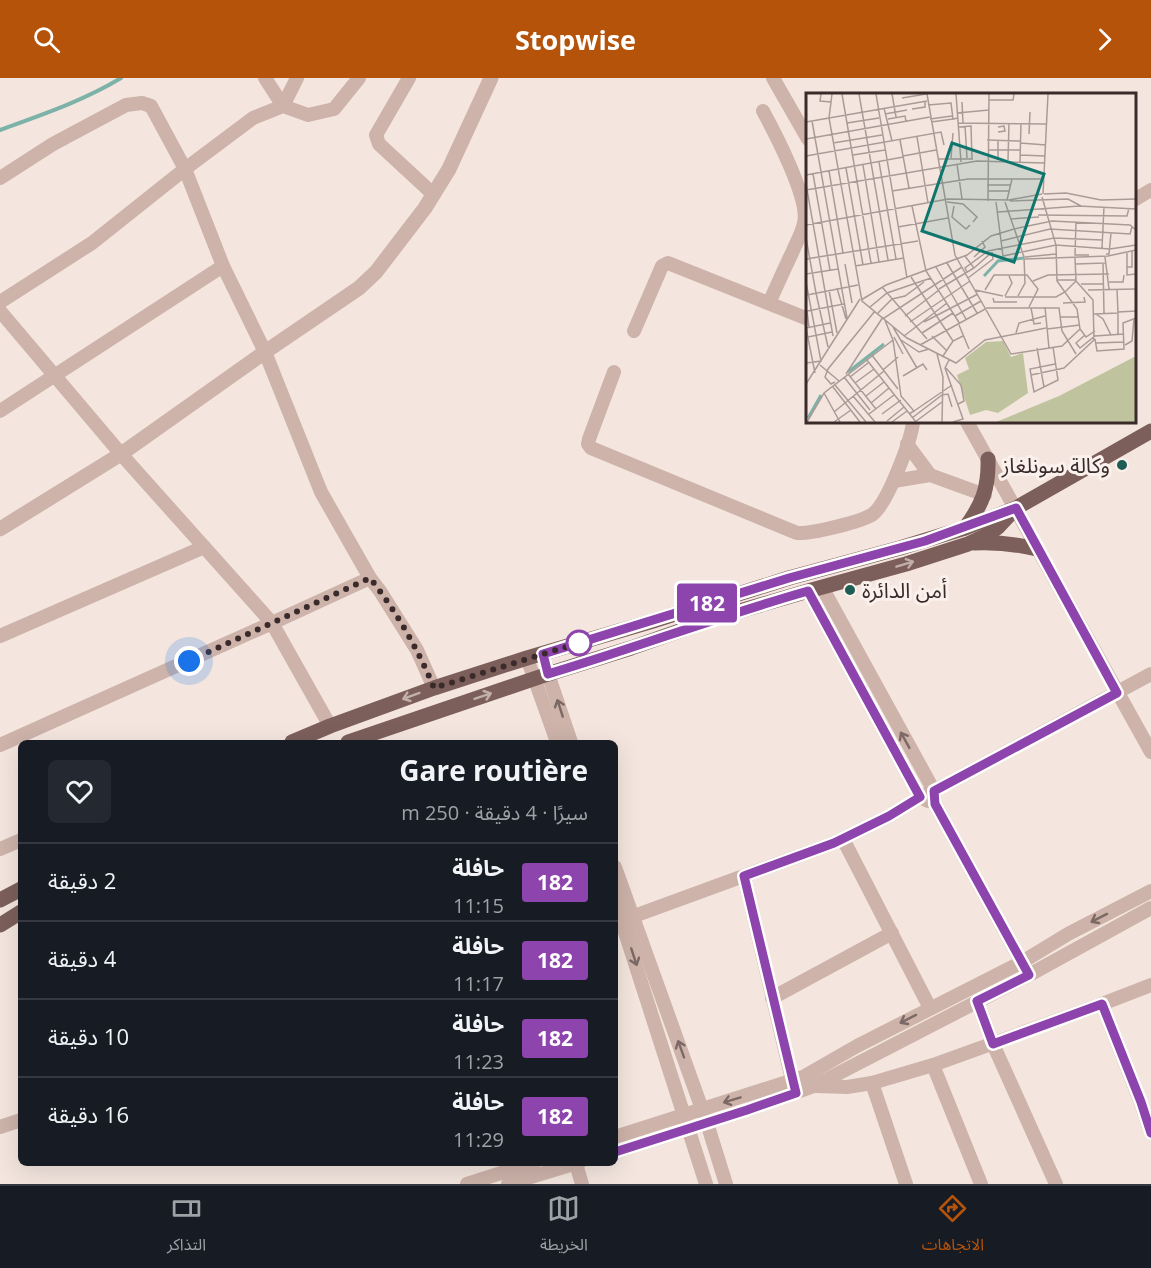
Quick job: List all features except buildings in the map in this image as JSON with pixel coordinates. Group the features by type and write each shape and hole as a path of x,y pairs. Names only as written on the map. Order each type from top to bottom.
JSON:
{"main road":[{"path":"297,740 434,688 527,658 789,578 900,549 965,528 1016,508 1151,431"},
{"path":"965,528 977,512 984,495 988,459"},
{"path":"354,740 716,618 897,567 968,544 989,534 1016,508"},
{"path":"968,544 992,542 1037,549"},
{"path":"0,900 18,891"},
{"path":"0,925 18,914"}],"street":[{"path":"265,78 283,106 308,115 334,109 359,78"},
{"path":"0,302 92,243 253,118 283,106 297,78"},
{"path":"409,78 376,135 379,144 433,194"},
{"path":"0,529 122,454 359,288 376,272 425,207 449,169 491,78"},
{"path":"773,78 806,137"},
{"path":"0,178 53,144 126,105 142,103 151,106 185,169 223,266 265,352 321,492 370,578 417,650 434,688"},
{"path":"763,111 782,149 803,200 805,212 805,222 769,303"},
{"path":"1136,199 1151,190"},
{"path":"634,331 662,266 668,262 806,319"},
{"path":"0,411 223,266"},
{"path":"0,311 122,454 272,623 330,726"},
{"path":"614,372 589,439 588,444 591,448 797,533 810,532 865,518 872,514 894,481 913,423"},
{"path":"968,423 1151,752"},
{"path":"907,444 930,475"},
{"path":"894,481 930,475 984,495"},
{"path":"0,636 204,547"},
{"path":"0,745 370,578"},
{"path":"815,589 884,717 920,797"},
{"path":"543,654 541,677 556,740"},
{"path":"527,658 541,677 570,740"},
{"path":"623,920 843,838 889,816 920,797 935,797 1151,674"},
{"path":"884,717 935,797 1025,968"},
{"path":"843,838 930,1008"},
{"path":"0,849 18,841"},
{"path":"744,876 794,1087"},
{"path":"618,887 623,920 706,1184"},
{"path":"814,1086 977,1001 1025,968 1068,934 1151,891"},
{"path":"618,1151 747,1110 794,1087 813,1072 857,1046 930,1008 1025,968 1151,908"},
{"path":"623,920 702,1109 726,1184"},
{"path":"772,998 892,933"},
{"path":"618,1136 702,1109 794,1087 847,1087 872,1083 993,1044 1151,985"},
{"path":"977,1001 993,1044 1056,1184"},
{"path":"1102,1004 1151,1133"},
{"path":"933,1065 981,1184"},
{"path":"872,1083 906,1184"},
{"path":"0,1127 18,1121"},
{"path":"467,1184 523,1166"},
{"path":"508,1184 564,1166"},
{"path":"571,1166 582,1184"}],"waterway":[{"path":"0,130 77,101 121,78"}],"bus line":[{"name":"182","path":"618,1151 796,1093 744,876 834,843 889,816 920,797 808,591 716,618 590,662 548,674 543,654 757,587 925,541 1016,508 1117,693 934,791 935,804 1029,975 977,1001 993,1044 1102,1004 1151,1133"}],"place":[{"name":"وكالة سونلغاز","path":"1122,465"},
{"name":"أمن الدائرة","path":"850,590"}],"route":[{"path":"189,661 370,578 417,650 434,688 582,642 579,643"}]}
